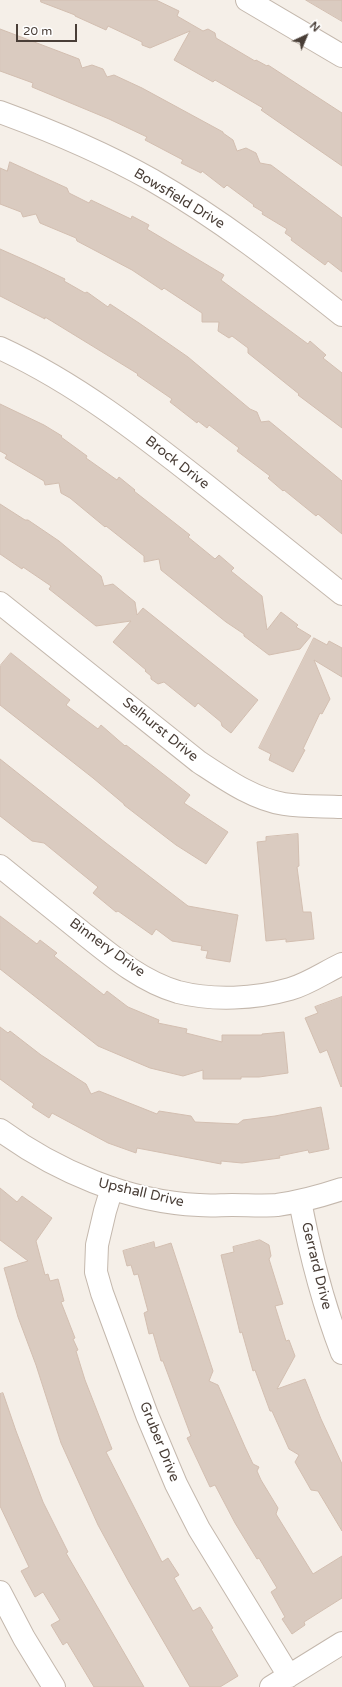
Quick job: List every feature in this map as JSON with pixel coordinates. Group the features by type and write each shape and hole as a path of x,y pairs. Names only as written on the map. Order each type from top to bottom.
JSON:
{"street":[{"path":"247,0 342,56"},
{"name":"Bowsfield Drive","path":"0,112 58,135 151,180 199,209 246,241 342,315"},
{"name":"Brock Drive","path":"0,348 57,378 98,403 183,468 342,594"},
{"name":"Selhurst Drive","path":"0,603 199,762 225,779 266,800 284,804 342,807"},
{"name":"Binnery Drive","path":"0,866 113,956 136,972 178,992 228,998 271,993 291,988 342,964"},
{"name":"Upshall Drive","path":"0,1130 16,1142 61,1167 89,1180 112,1188 154,1198 198,1205 276,1205 300,1201 342,1189"},
{"name":"Gruber Drive","path":"112,1188 104,1210 96,1259 96,1272 107,1306 152,1428 176,1484 280,1681"},
{"name":"Gerrard Drive","path":"300,1201 322,1296 342,1353"},
{"path":"0,1592 24,1638 54,1687"},
{"path":"280,1681 342,1644"}],"building":[{"path":"41,0 156,0 179,11 177,16 203,31 208,29 215,33 216,38 255,61 256,60 267,66 268,65 342,113 342,166 261,110 263,108 215,80 213,82 174,60 190,31 150,48 142,45 142,42 108,26 106,30 75,15 41,2"},
{"path":"306,0 342,0 342,21"},
{"path":"0,29 79,59 82,68 92,65 103,69 107,77 114,75 142,88 223,132 233,140 237,151 246,148 256,153 260,163 271,165 342,218 342,272 328,261 325,265 291,240 292,238 285,233 287,229 262,214 263,212 253,206 254,205 227,185 224,188 202,171 201,173 181,163 183,160 145,140 147,137 109,119 32,87 33,83 0,71"},
{"path":"10,162 67,188 69,193 89,203 91,200 131,219 132,216 149,225 147,229 224,275 221,280 308,344 310,341 326,355 323,358 342,373 342,428 298,395 299,394 248,353 248,348 232,336 229,338 218,331 219,322 202,322 202,313 164,288 162,290 132,270 77,241 76,238 40,223 36,214 23,217 21,212 0,204 0,168 7,171"},
{"path":"0,249 65,279 64,281 85,293 87,292 108,307 110,304 139,323 188,357 250,409 257,412 261,422 269,421 342,481 342,534 318,514 316,516 284,490 283,491 268,478 270,476 237,451 239,448 209,425 207,428 198,421 197,423 170,402 172,399 137,375 138,374 45,317 45,319 0,296"},
{"path":"0,404 44,425 62,436 61,437 87,456 86,458 117,480 119,477 135,490 134,491 190,535 188,537 215,559 219,555 234,568 231,571 262,596 267,630 281,612 298,625 296,627 311,636 300,649 269,655 161,570 159,559 144,562 144,556 106,526 105,527 70,498 61,493 59,483 45,485 44,481 5,458 7,455 0,451"},
{"path":"0,504 25,520 28,520 59,541 101,576 104,586 113,584 135,602 137,615 143,608 258,700 231,733 222,726 221,722 198,703 195,707 164,682 158,684 151,679 151,676 145,671 146,670 113,642 131,621 96,626 49,589 51,586 23,567 22,569 0,554"},
{"path":"314,638 327,645 329,641 342,648 342,677 314,660 330,699 322,714 320,713 303,749 305,750 293,772 269,760 271,754 259,748"},
{"path":"11,653 70,700 66,705 98,729 101,725 125,746 126,745 190,795 184,803 228,832 206,864 176,845 124,805 93,778 0,705 0,666"},
{"path":"0,759 188,906 238,915 230,962 206,958 208,951 201,950 202,946 172,941 156,929 152,935 118,911 116,912 93,893 98,887 44,843 32,841 0,816"},
{"path":"298,834 299,866 297,867 303,912 311,912 314,939 286,942 286,939 266,941 257,842 266,841 266,837"},
{"path":"0,916 37,944 40,940 57,953 54,956 104,995 107,991 128,1007 159,1020 158,1023 187,1029 186,1033 222,1042 222,1035 262,1035 284,1032 288,1073 259,1077 241,1077 241,1079 203,1079 203,1070 183,1076 150,1068 98,1046 0,969"},
{"path":"342,997 341,1087 327,1050 320,1053 305,1018 318,1013 315,1007"},
{"path":"0,1027 8,1033 10,1031 41,1055 86,1084 91,1094 99,1091 157,1114 159,1111 191,1116 195,1122 238,1124 243,1120 275,1116 321,1107 329,1149 309,1153 308,1150 279,1156 280,1158 242,1163 221,1161 221,1164 137,1148 136,1153 108,1143 52,1113 49,1118 32,1107 34,1104 0,1079"},
{"path":"0,1188 17,1202 22,1196 52,1218 36,1241 45,1275 48,1274 50,1281 58,1279 64,1301 61,1302 75,1338 73,1339 78,1350 76,1351 85,1380 112,1449 106,1452 162,1562 168,1558 179,1575 174,1578 193,1611 200,1607 213,1628 211,1629 238,1676 220,1687 190,1687 98,1525 61,1443 36,1365 18,1317 4,1268 28,1261 0,1240"},
{"path":"260,1240 269,1245 271,1256 269,1259 283,1304 275,1306 286,1341 289,1340 295,1356 277,1389 305,1379 321,1419 342,1464 342,1531 318,1491 311,1490 295,1462 299,1455 289,1449 272,1411 270,1411 255,1370 253,1371 242,1332 240,1333 221,1255 234,1252 233,1247"},
{"path":"154,1242 155,1248 171,1243 213,1371 209,1381 218,1385 253,1464 259,1467 257,1471 261,1480 278,1508 276,1514 313,1574 342,1556 342,1598 304,1622 305,1625 292,1634 282,1619 285,1617 271,1592 277,1588 235,1523 215,1485 210,1487 187,1438 191,1436 163,1361 161,1361 153,1333 149,1334 144,1313 148,1311 138,1274 134,1275 131,1265 127,1266 123,1251"},
{"path":"3,1393 43,1502 68,1552 66,1553 144,1687 94,1687 67,1642 63,1645 51,1625 60,1620 43,1592 35,1597 21,1571 29,1567 0,1506 0,1394"}]}
